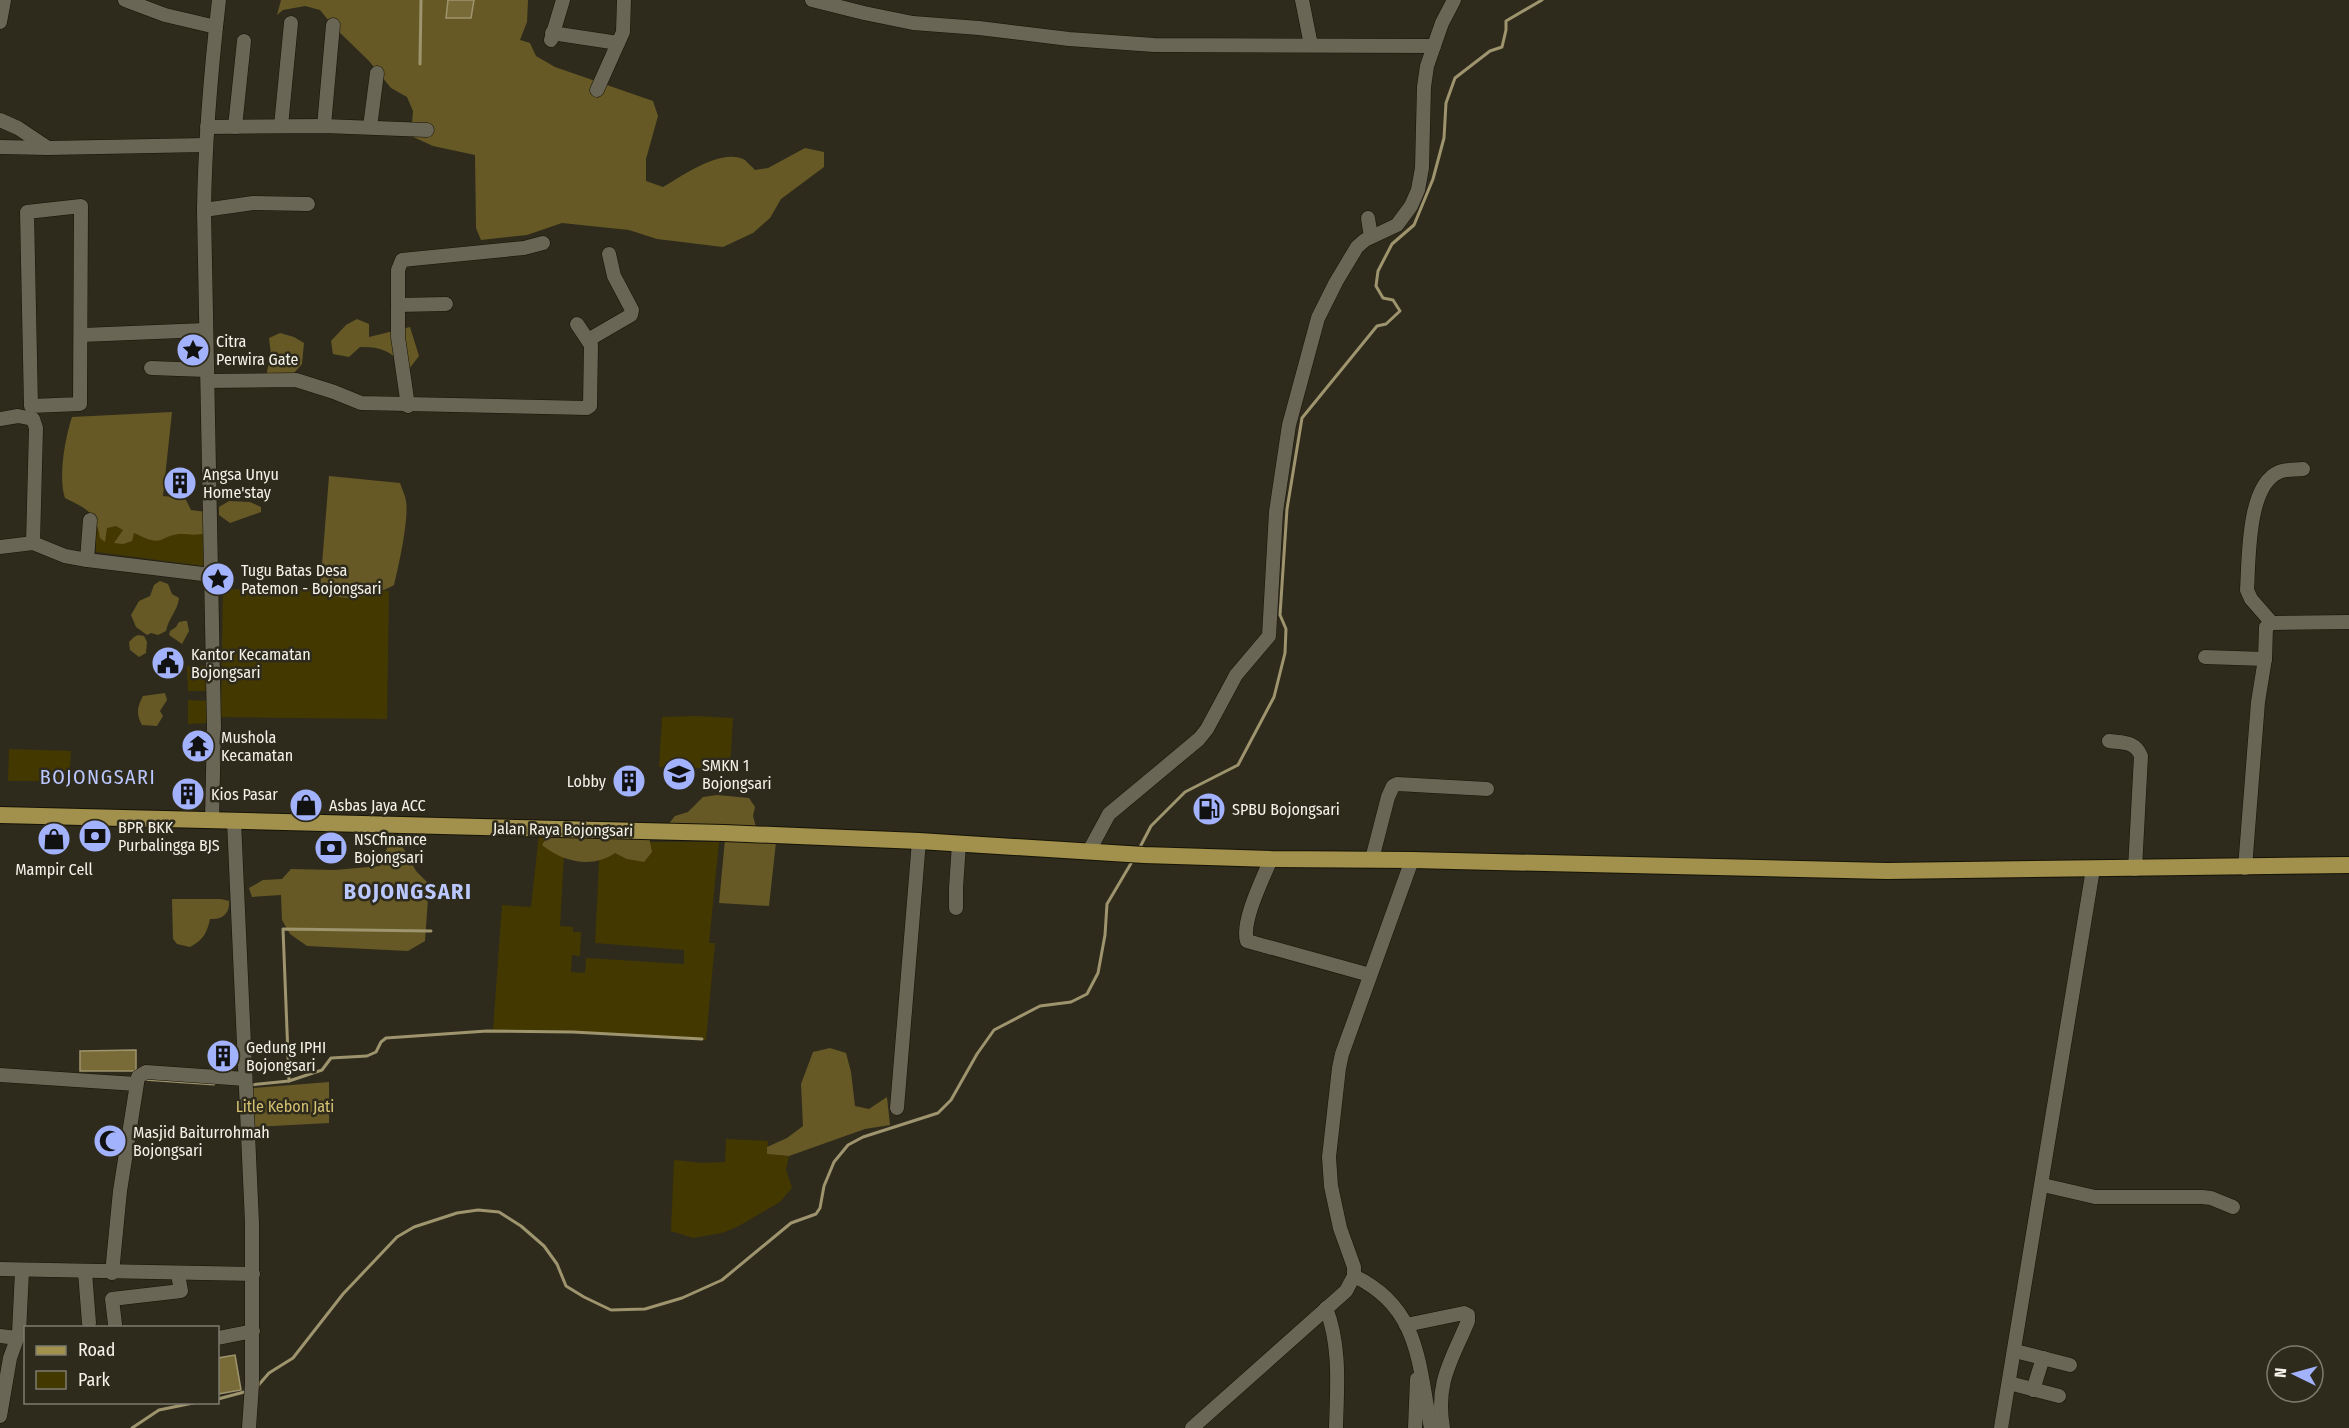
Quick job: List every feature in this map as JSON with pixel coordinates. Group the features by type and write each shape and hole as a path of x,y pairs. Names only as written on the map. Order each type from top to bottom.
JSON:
{"main road":[{"name":"Jalan Raya Bojongsari","path":"0,815 724,833 919,841 1144,855 1271,859 1372,859 1887,871 2349,865"}],"street":[{"path":"0,22 4,0"},
{"path":"125,0 165,15 216,27"},
{"path":"212,820 214,727 204,210 205,145 219,0"},
{"path":"563,0 551,36 618,44"},
{"path":"597,90 618,44 624,24 624,0"},
{"path":"812,0 913,22 1069,39 1154,45 1434,46"},
{"path":"1302,0 1311,45"},
{"path":"1089,851 1109,814 1199,739 1211,722 1236,675 1267,639 1276,512 1292,417 1318,318 1326,300 1370,229 1397,225 1406,214 1418,190 1422,168 1424,87 1427,66 1454,0"},
{"path":"281,126 291,23"},
{"path":"324,126 333,25"},
{"path":"236,127 244,41"},
{"path":"370,128 377,72"},
{"path":"0,120 18,128 48,148"},
{"path":"207,127 324,126 427,130"},
{"path":"0,147 205,145"},
{"path":"204,210 253,203 308,204"},
{"path":"81,206 82,335 80,404 31,406 27,212 81,206"},
{"path":"408,406 398,337 398,270 402,260 524,248 543,243"},
{"path":"588,340 631,315 632,310 614,276 609,254"},
{"path":"398,305 446,304"},
{"path":"151,368 207,376 296,380 361,403 408,406 587,408 590,406 591,345 578,324"},
{"path":"82,335 205,330"},
{"path":"0,419 18,416 33,419 36,428 33,543"},
{"path":"2272,623 2251,599 2247,590 2256,501 2268,480 2279,472 2303,469"},
{"path":"87,560 90,520"},
{"path":"0,547 33,543 65,556 87,560 211,575"},
{"path":"2245,868 2266,627 2272,623 2349,622"},
{"path":"2205,657 2265,659"},
{"path":"2109,741 2133,745 2138,748 2141,756 2135,869"},
{"path":"1372,859 1393,786 1397,784 1487,789"},
{"path":"234,821 253,1274 252,1389 249,1428"},
{"path":"897,1108 919,841"},
{"path":"956,908 960,844"},
{"path":"1271,859 1252,907 1245,935 1247,941 1370,975"},
{"path":"1192,1428 1346,1291 1354,1276 1354,1267 1335,1207 1329,1157 1342,1054 1412,860"},
{"path":"2001,1428 2043,1185 2093,869"},
{"path":"112,1273 120,1191 136,1081 146,1072 245,1083"},
{"path":"0,1075 136,1081"},
{"path":"2043,1185 2095,1197 2211,1198 2233,1207"},
{"path":"0,1269 253,1274"},
{"path":"0,1416 10,1358 19,1333 22,1271"},
{"path":"85,1272 89,1323"},
{"path":"115,1324 112,1299 181,1291 178,1274"},
{"path":"1354,1276 1372,1285 1396,1307 1406,1325 1420,1361 1431,1428"},
{"path":"1326,1308 1333,1325 1337,1363 1336,1428"},
{"path":"1406,1325 1437,1317 1464,1313 1468,1315 1468,1321 1451,1355 1444,1380 1441,1409 1443,1428"},
{"path":"219,1338 253,1332"},
{"path":"0,1336 16,1338"},
{"path":"2015,1351 2070,1365"},
{"path":"2033,1390 2043,1358"},
{"path":"1415,1428 1420,1361"},
{"path":"2009,1383 2059,1396"}],"green space":[{"path":"281,0 528,0 527,22 520,40 530,43 536,56 555,67 653,101 658,116 646,159 646,181 663,187 702,164 725,157 745,160 755,170 768,168 805,148 824,152 824,167 781,199 770,218 753,233 723,247 657,239 629,230 562,223 527,235 481,240 476,228 475,155 433,146 411,136 413,111 407,97 391,88 369,61 320,10 305,6 283,10 277,15"},
{"path":"357,319 369,324 369,337 410,327 419,356 409,369 382,349 360,347 349,357 333,354 331,341 346,325"},
{"path":"280,333 304,343 302,364 293,374 266,376 271,354 269,338"},
{"path":"172,412 163,496 185,498 191,510 206,512 207,533 176,534 157,541 134,533 132,541 123,544 114,543 123,530 116,526 107,528 105,542 100,538 96,522 89,512 65,498 62,480 63,458 72,417"},
{"path":"329,476 400,483 407,509 394,585 367,596 348,598 320,590"},
{"path":"229,501 250,502 261,507 261,512 230,523 219,515 219,507"},
{"path":"96,522 204,523 204,566 96,552"},
{"path":"160,581 168,584 172,594 179,598 166,631 158,635 151,633 147,635 136,627 131,615 139,601 150,596 154,585"},
{"path":"223,589 389,591 387,719 221,717"},
{"path":"187,621 189,631 182,644 169,635 179,622"},
{"path":"138,635 144,636 147,642 146,653 139,657 130,650 129,642"},
{"path":"187,666 207,666 208,691 188,691"},
{"path":"165,693 167,700 160,711 163,716 157,726 142,725 138,710 143,696"},
{"path":"188,700 208,701 209,723 188,724"},
{"path":"662,717 733,718 730,769 659,767"},
{"path":"9,749 71,751 69,781 8,781"},
{"path":"717,795 749,798 755,807 753,816 756,827 666,827 675,816 688,812 703,797"},
{"path":"539,834 549,834 564,856 560,926 573,927 573,932 581,932 580,956 572,955 571,972 585,973 586,958 684,964 684,950 595,943 600,842 719,842 709,943 715,943 706,1040 573,1032 493,1031 502,905 531,907"},
{"path":"549,834 649,837 652,852 644,862 627,859 615,853 597,861 578,861 559,856 542,845"},
{"path":"725,839 776,842 769,906 719,903"},
{"path":"389,843 401,844 416,871 429,884 425,941 408,951 307,946 290,934 282,920 281,895 252,897 249,888 263,880 282,879 291,869 335,870 380,866"},
{"path":"172,899 221,899 229,901 229,906 227,913 210,919 204,936 190,947 177,944 173,939"},
{"path":"830,1048 846,1053 855,1106 869,1109 887,1097 890,1125 865,1129 789,1156 767,1154 767,1147 787,1138 803,1126 801,1084 813,1052"},
{"name":"Litle Kebon Jati","path":"329,1082 329,1123 254,1127 253,1088"},
{"path":"726,1139 768,1141 767,1154 789,1156 786,1169 792,1188 780,1202 722,1233 693,1238 671,1231 674,1160 702,1163 725,1162"}],"shaded area":[{"path":"448,0 474,0 471,18 446,18"},
{"path":"136,1050 136,1071 80,1071 80,1051"},
{"path":"235,1355 241,1390 219,1394 219,1358"}],"waterway":[{"path":"420,64 421,0"},
{"path":"1139,849 1151,826 1185,792 1238,765 1274,697 1285,653 1286,629 1280,615 1287,509 1302,418 1377,326 1386,324 1400,311 1393,300 1383,298 1376,286 1378,271 1392,244 1414,225 1433,179 1444,138 1446,103 1455,78 1490,51 1502,47 1506,21 1542,0"},
{"path":"256,1388 269,1373 293,1358 343,1294 397,1237 414,1227 457,1213 478,1210 499,1212 521,1226 544,1246 557,1264 566,1286 611,1310 645,1309 682,1298 722,1280 791,1223 816,1214 820,1208 824,1186 834,1162 848,1145 863,1137 938,1113 951,1100 977,1054 994,1030 1040,1006 1071,1002 1087,994 1098,973 1105,935 1107,904 1133,860"},
{"path":"289,1081 283,929 431,931"},
{"path":"250,1085 289,1081 322,1070 331,1058 367,1056 376,1052 386,1038 487,1031 573,1032 702,1039"},
{"path":"142,1079 214,1084"},
{"path":"219,1399 248,1391"},
{"path":"132,1428 159,1410 188,1404"}],"place":[{"name":"Citra Perwira Gate","path":"193,350"},
{"name":"Angsa Unyu Home'stay","path":"180,483"},
{"name":"Tugu Batas Desa Patemon - Bojongsari","path":"218,579"},
{"name":"Kantor Kecamatan Bojongsari","path":"168,663"},
{"name":"Mushola Kecamatan","path":"198,746"},
{"name":"SMKN 1 Bojongsari","path":"679,774"},
{"name":"Lobby","path":"629,781"},
{"name":"Kios Pasar","path":"188,794"},
{"name":"Asbas Jaya ACC","path":"306,805"},
{"name":"SPBU Bojongsari","path":"1209,809"},
{"name":"BPR BKK Purbalingga BJS","path":"95,836"},
{"name":"Mampir Cell","path":"54,839"},
{"name":"NSCfinance Bojongsari","path":"331,848"},
{"name":"Gedung IPHI Bojongsari","path":"223,1056"},
{"name":"Masjid Baiturrohmah Bojongsari","path":"110,1141"}],"district":[{"name":"BOJONGSARI","path":"98,777"},
{"name":"BOJONGSARI","path":"408,891"}]}
